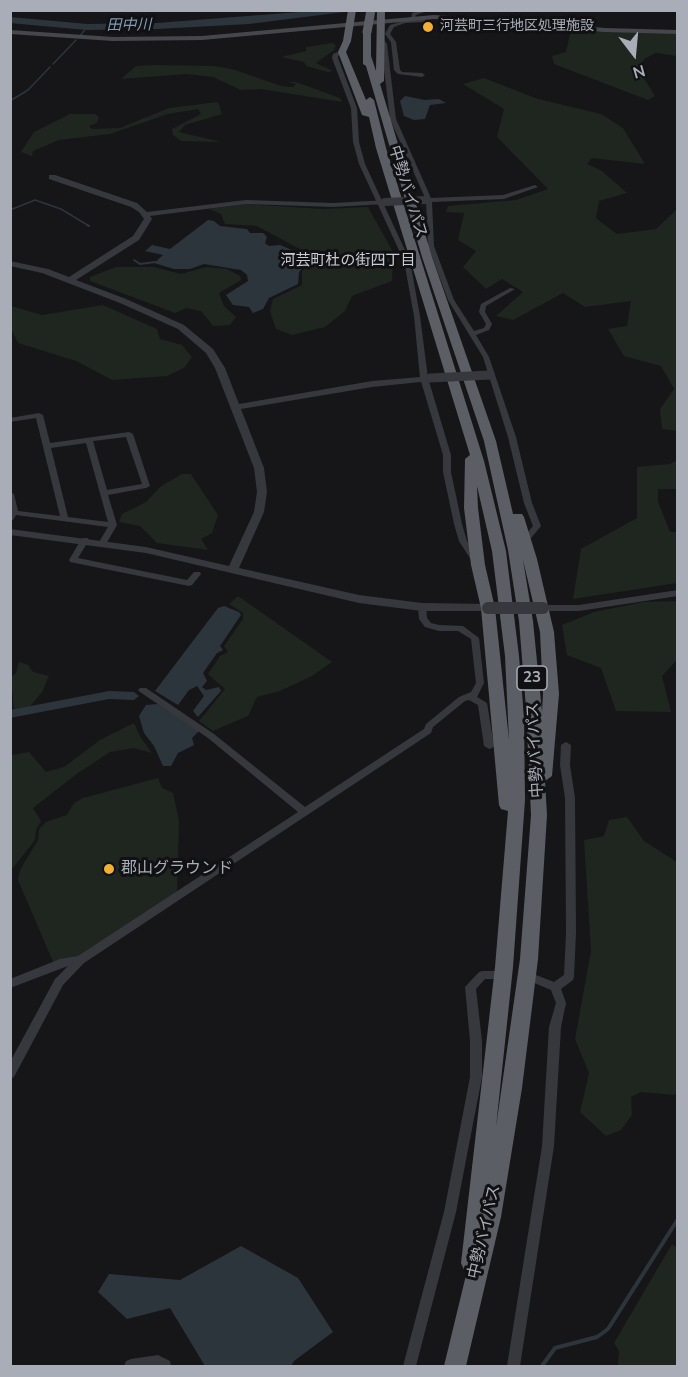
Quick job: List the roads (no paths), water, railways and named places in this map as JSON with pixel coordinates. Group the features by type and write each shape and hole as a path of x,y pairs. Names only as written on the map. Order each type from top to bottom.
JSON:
{"highway":[{"name":"中勢バイパス","path":"371,10 367,32 367,83 381,148 471,439 499,551 512,656 517,752 511,879 504,967 465,1317"},
{"path":"380,16 379,37 385,120"},
{"path":"350,17 342,52 381,148"},
{"name":"中勢バイパス","path":"367,56 427,257 490,441 515,550 526,621 539,815 532,926 512,1088 491,1217 455,1366"},
{"path":"471,439 471,508 478,565 488,608 506,776 511,879"},
{"path":"490,441 503,471 524,541 543,608 547,632 550,694 548,749 539,815"}],"main road":[{"path":"10,32 88,38 179,39 350,17 413,18 426,14 605,30 678,32"}],"street":[{"path":"422,75 400,73 397,70 393,42 387,34 392,26 404,22 423,21 426,14"},
{"path":"379,37 384,44 393,119 427,200 432,246 451,300 472,334 492,375 523,474 528,503 537,526 524,541"},
{"path":"342,52 334,55 356,113 356,142 362,164 382,202 407,261 427,378 447,455 447,472 463,541 478,565"},
{"path":"52,177 124,200 147,214 246,202 325,205 504,197 535,187"},
{"path":"70,280 136,238 146,226 147,214"},
{"path":"10,263 45,271 70,280 181,327 197,338 215,359 260,468 262,492 259,512 232,570"},
{"path":"472,334 487,329 489,324 482,312 483,305 512,289"},
{"path":"236,407 372,384 427,378 492,375"},
{"path":"10,420 39,415 63,518"},
{"path":"47,446 129,434 146,486 104,493"},
{"path":"89,440 113,525 103,542"},
{"path":"10,494 12,514 113,525"},
{"path":"10,532 103,542 173,555 359,599 422,607 579,608 678,593"},
{"path":"85,540 73,560 189,583 196,574"},
{"path":"10,1074 59,982 80,960 428,731 429,726 479,688 475,638 464,629 428,625 423,619 422,607"},
{"path":"143,690 211,736 304,811"},
{"path":"469,696 482,703 489,746"},
{"path":"555,987 569,977 571,944 570,798 565,765 566,746"},
{"path":"10,984 64,962 80,960"},
{"path":"409,1366 450,1212 476,1077 477,1041 470,987 483,975 499,975"},
{"path":"513,1366 548,1146 555,1027 561,1003 555,987 536,979"},
{"path":"131,1366 158,1362 165,1366"}],"waterway":[{"name":"田中川","path":"10,20 87,27 157,26 249,21 356,10"},
{"path":"80,36 87,27"},
{"path":"53,64 76,40"},
{"path":"10,101 28,90 50,67"},
{"path":"10,210 35,200 61,209 89,226 87,225"},
{"path":"134,260 140,264 155,262"},
{"path":"10,714 109,695 134,696"},
{"path":"542,1366 555,1348 597,1337 608,1329 678,1219"}],"place":[{"name":"河芸町三行地区処理施設","path":"428,27"},
{"name":"郡山グラウンド","path":"109,869"}],"district":[{"name":"河芸町杜の街四丁目","path":"348,261"}]}
